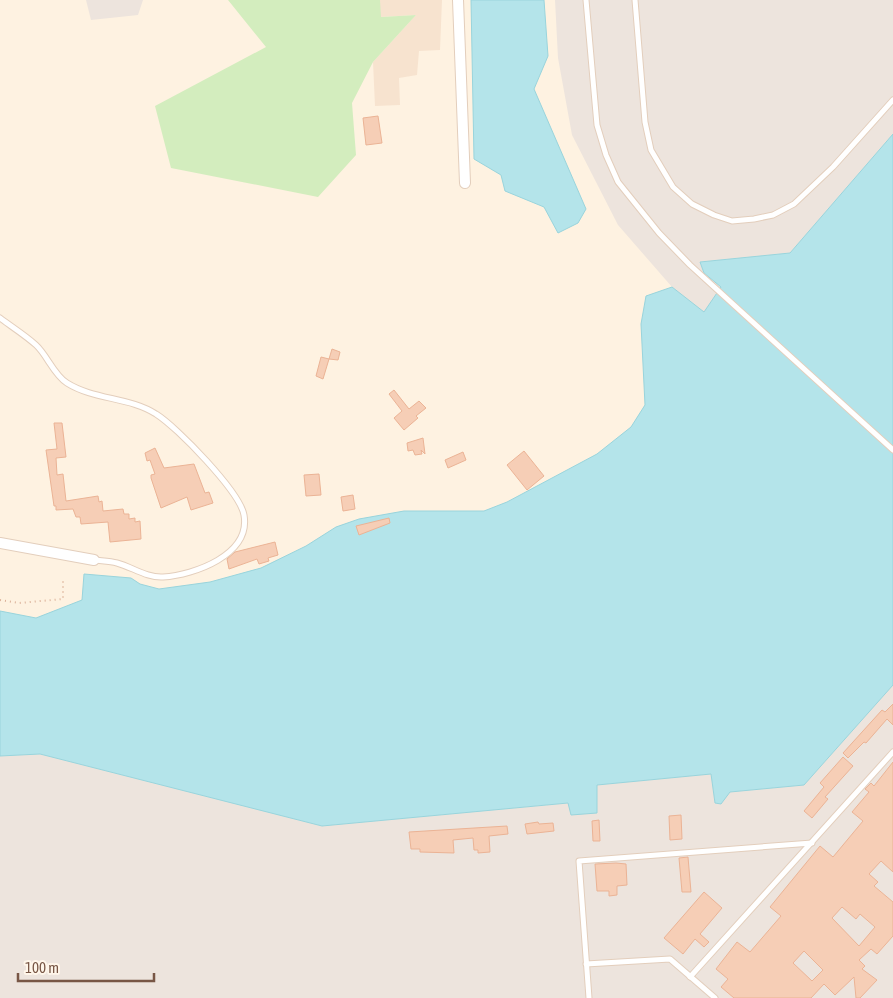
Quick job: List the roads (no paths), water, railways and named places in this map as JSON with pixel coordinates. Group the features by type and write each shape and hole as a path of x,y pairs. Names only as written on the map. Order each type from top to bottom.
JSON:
{"street":[{"path":"458,0 465,183"},
{"path":"0,543 94,560"}],"lane":[{"path":"586,0 597,125 606,155 618,182 659,233 690,265 893,450"},
{"path":"634,0 645,122 651,150 673,187 692,204 714,215 732,221 754,219 773,215 794,204 834,168 893,100"},
{"path":"0,318 36,345 66,382 89,392 156,413 206,461 232,492 244,515 244,533 230,554 193,572 161,577 116,562 94,560"},
{"path":"690,977 893,752"},
{"path":"589,998 579,861 812,842"},
{"path":"586,964 670,959 715,998"}],"water":[{"path":"471,0 544,0 548,56 534,89 586,209 578,223 558,233 544,207 505,191 501,175 474,159"},
{"path":"893,134 893,685 804,785 730,792 721,804 715,803 711,774 597,785 597,813 571,815 568,803 322,826 40,754 0,756 0,611 36,618 82,600 84,574 131,578 140,584 159,589 210,582 261,568 306,546 336,527 359,519 404,511 484,511 507,502 597,454 631,427 645,405 641,324 646,296 672,287 704,312 721,287 704,273 700,262 790,253"}]}
